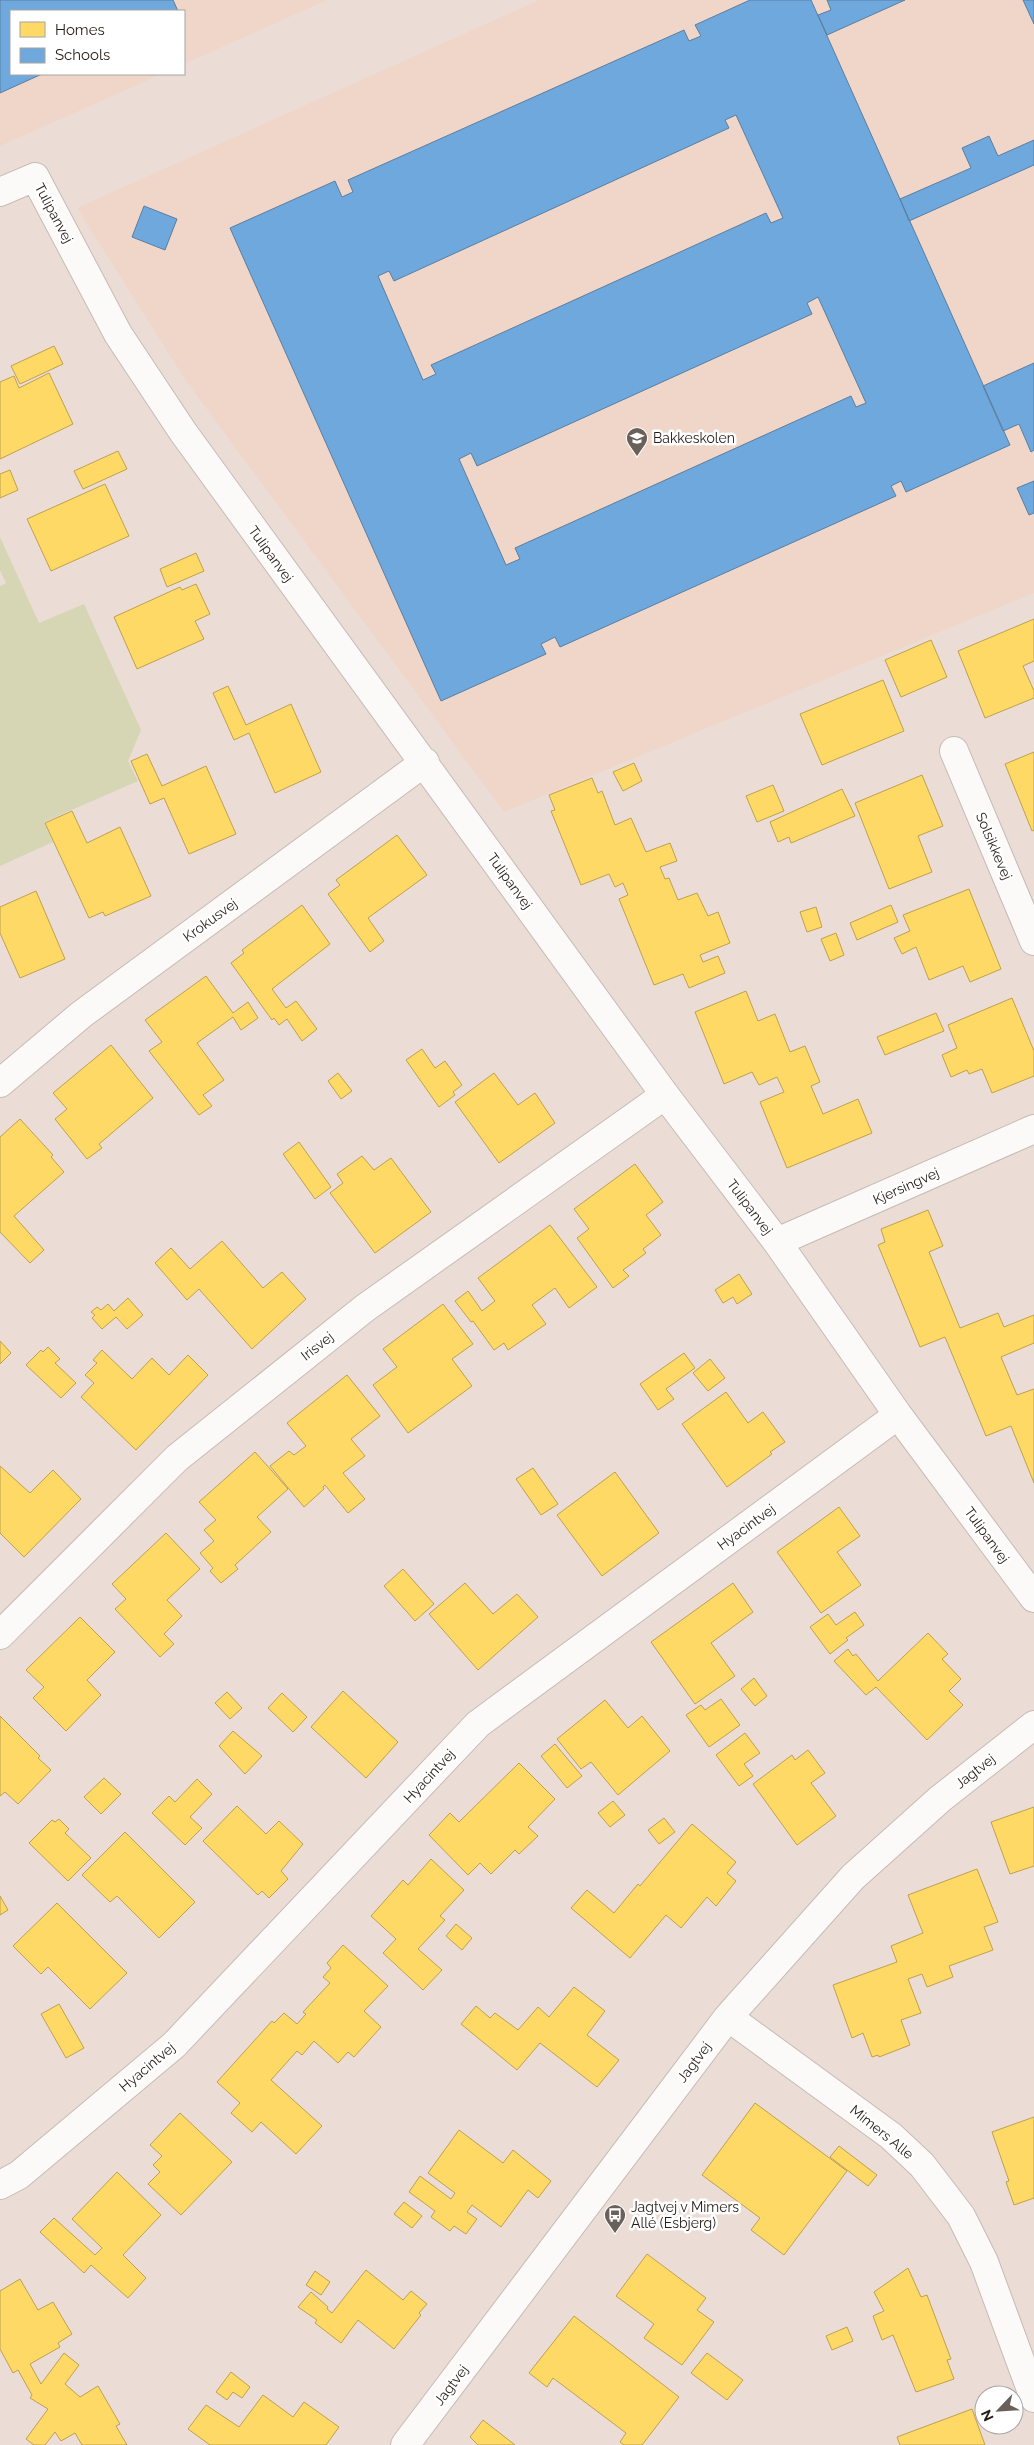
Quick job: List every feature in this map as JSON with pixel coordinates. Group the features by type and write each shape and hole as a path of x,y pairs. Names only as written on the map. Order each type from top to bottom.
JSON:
{"street":[{"name":"Tulipanvej","path":"0,192 35,177 118,334 169,413 226,494 425,762 665,1095 778,1242 898,1415 1034,1598"},
{"name":"Solsikkevej","path":"954,751 1034,941"},
{"name":"Krokusvej","path":"0,1083 82,1014 425,762"},
{"name":"Irisvej","path":"0,1635 177,1458 365,1308 665,1095"},
{"name":"Kjersingvej","path":"778,1242 1034,1129"},
{"name":"Hyacintvej","path":"0,2185 19,2174 174,2045 478,1724 898,1415"},
{"name":"Jagtvej","path":"405,2445 728,2017 854,1877 940,1798 1034,1725"},
{"name":"Mimers Alle","path":"728,2017 891,2136 922,2165 961,2216 984,2262 1034,2398"}],"shaded area":[{"path":"0,0 327,0 185,64 185,10 10,10 10,75 160,75 0,146"},
{"name":"Bakkeskolen","path":"539,0 1034,0 1034,593 504,812 184,378 77,208"}],"green space":[{"path":"0,537 39,623 84,604 141,730 128,761 138,781 44,822 53,842 0,866 0,586 6,583 0,570"}],"building: Homes":[{"path":"54,346 63,364 20,384 11,366"},
{"path":"49,373 73,424 0,459 0,382 14,376 19,388"},
{"path":"118,451 127,469 83,489 74,471"},
{"path":"10,470 18,490 0,498 0,474"},
{"path":"105,484 129,536 51,571 27,519"},
{"path":"196,553 204,571 167,587 160,569"},
{"path":"196,584 210,614 195,621 204,639 137,669 114,617 180,587 182,590"},
{"path":"1034,619 1034,661 1023,666 1034,691 1034,698 985,718 958,651"},
{"path":"931,640 947,677 901,697 885,660"},
{"path":"883,680 904,731 822,765 800,714"},
{"path":"228,686 246,725 291,704 321,772 275,793 249,733 234,740 213,693"},
{"path":"1034,752 1034,830 1032,831 1005,764"},
{"path":"147,754 162,786 206,766 236,834 189,854 164,798 150,804 131,761"},
{"path":"634,763 642,781 623,791 613,772"},
{"path":"922,775 943,826 918,836 932,872 889,889 855,803"},
{"path":"592,778 598,793 602,791 615,825 631,818 646,852 670,843 677,861 660,867 665,879 669,878 678,900 697,893 708,916 718,912 730,943 700,955 703,962 718,956 725,973 689,988 683,974 654,985 619,899 628,895 623,883 615,887 609,874 581,885 551,811 555,810 549,795"},
{"path":"773,785 784,811 757,822 746,796"},
{"path":"842,789 855,816 791,843 789,837 778,842 770,822"},
{"path":"72,811 87,843 120,827 151,896 105,916 103,912 89,918 45,823"},
{"path":"397,835 427,875 368,918 384,941 370,952 328,894 340,885 336,880"},
{"path":"969,889 1001,969 970,982 963,966 929,980 916,947 902,954 894,938 910,931 903,915"},
{"path":"36,891 65,959 20,978 0,933 0,907"},
{"path":"302,905 330,944 272,989 286,1008 296,1001 317,1029 302,1041 287,1019 279,1025 274,1018 272,1020 231,963 244,953 242,950"},
{"path":"891,905 898,922 857,940 850,923"},
{"path":"816,907 822,927 807,932 800,912"},
{"path":"836,933 844,955 830,961 821,939"},
{"path":"206,976 233,1013 248,1002 258,1018 241,1030 233,1017 197,1043 224,1080 203,1095 212,1106 199,1115 149,1051 162,1042 145,1020"},
{"path":"746,991 758,1021 775,1014 790,1052 805,1046 820,1082 811,1086 823,1114 858,1099 872,1133 787,1168 760,1102 784,1092 777,1077 759,1085 752,1072 724,1084 695,1012"},
{"path":"1012,998 1034,1051 1034,1076 992,1093 982,1069 969,1074 967,1070 951,1077 942,1055 957,1048 948,1025"},
{"path":"936,1013 944,1031 885,1055 877,1037"},
{"path":"111,1045 153,1098 99,1144 102,1148 87,1159 55,1119 67,1109 53,1093"},
{"path":"422,1049 435,1068 445,1061 462,1085 453,1092 455,1095 439,1107 406,1060"},
{"path":"338,1073 352,1091 341,1099 328,1081"},
{"path":"494,1073 518,1105 535,1093 555,1123 499,1163 455,1102"},
{"path":"20,1119 53,1155 51,1157 64,1172 14,1216 44,1250 30,1263 0,1232 0,1137"},
{"path":"299,1142 331,1187 315,1199 283,1154"},
{"path":"362,1156 374,1170 391,1158 431,1212 375,1253 330,1193 343,1183 337,1174"},
{"path":"635,1164 663,1202 646,1215 661,1235 643,1249 646,1253 623,1270 629,1276 613,1288 577,1238 589,1229 574,1209"},
{"path":"928,1210 943,1246 929,1252 960,1328 998,1313 1004,1327 1034,1315 1034,1343 1001,1357 1017,1395 1034,1389 1034,1483 1011,1426 986,1436 945,1337 920,1347 878,1245 885,1242 881,1229"},
{"path":"550,1225 597,1287 569,1308 555,1288 532,1305 546,1324 508,1350 504,1343 494,1350 473,1321 471,1322 455,1301 468,1291 482,1311 495,1301 478,1278"},
{"path":"222,1241 263,1288 282,1272 306,1299 252,1349 199,1289 187,1300 155,1263 171,1248 190,1269"},
{"path":"739,1274 752,1294 737,1304 733,1297 723,1303 715,1290"},
{"path":"128,1298 143,1315 127,1329 116,1317 102,1329 92,1318 95,1315 91,1312 97,1307 101,1310 108,1304 114,1311"},
{"path":"443,1304 473,1344 452,1359 472,1386 408,1433 373,1385 397,1367 383,1349"},
{"path":"0,1341 11,1353 0,1364"},
{"path":"48,1347 60,1359 55,1363 76,1383 61,1398 26,1365 41,1350 43,1352"},
{"path":"102,1350 132,1379 152,1358 169,1375 188,1355 208,1375 136,1450 81,1397 94,1383 85,1375 97,1363 93,1360"},
{"path":"684,1353 695,1368 666,1389 674,1399 658,1410 640,1384"},
{"path":"710,1359 725,1378 708,1391 693,1373"},
{"path":"347,1375 380,1416 351,1439 365,1456 343,1473 365,1499 348,1513 325,1485 324,1489 304,1507 270,1466 289,1451 294,1455 306,1446 287,1423"},
{"path":"726,1392 748,1423 763,1412 785,1442 770,1452 772,1454 727,1487 682,1424"},
{"path":"255,1452 288,1489 257,1517 271,1532 235,1565 238,1569 221,1583 210,1571 213,1568 200,1553 214,1541 204,1530 216,1520 199,1502"},
{"path":"0,1466 30,1493 53,1470 81,1499 24,1557 0,1533"},
{"path":"533,1468 558,1504 541,1515 516,1479"},
{"path":"615,1472 659,1533 602,1576 557,1515"},
{"path":"839,1507 860,1536 837,1552 861,1585 821,1613 777,1552"},
{"path":"166,1533 200,1569 167,1600 182,1616 164,1634 174,1644 160,1657 115,1609 126,1599 112,1584"},
{"path":"403,1569 434,1604 415,1621 384,1586"},
{"path":"465,1583 493,1614 517,1594 538,1617 478,1670 429,1614"},
{"path":"733,1583 753,1612 711,1643 735,1676 695,1704 651,1642"},
{"path":"855,1612 864,1625 846,1638 848,1640 830,1654 810,1627 828,1614 836,1625"},
{"path":"80,1617 115,1652 87,1680 101,1695 66,1731 33,1698 44,1687 26,1670"},
{"path":"928,1633 948,1654 942,1659 961,1679 949,1691 963,1705 927,1740 876,1687 866,1695 834,1661 848,1649 853,1656 856,1654 878,1681"},
{"path":"754,1678 767,1696 755,1706 741,1689"},
{"path":"343,1691 398,1742 366,1778 311,1727"},
{"path":"227,1692 242,1708 230,1719 215,1703"},
{"path":"282,1693 307,1717 293,1732 268,1708"},
{"path":"721,1699 740,1725 709,1747 686,1715 701,1705 705,1710"},
{"path":"605,1700 628,1728 642,1716 670,1751 618,1795 591,1762 581,1769 557,1739"},
{"path":"0,1716 40,1756 38,1758 51,1770 18,1804 5,1792 0,1796"},
{"path":"233,1731 262,1756 245,1774 219,1746"},
{"path":"745,1733 760,1753 744,1764 753,1776 739,1786 716,1755"},
{"path":"555,1744 582,1776 567,1788 541,1756"},
{"path":"808,1750 825,1773 811,1783 836,1816 797,1845 753,1784 792,1755 795,1760"},
{"path":"519,1763 555,1799 528,1827 538,1836 519,1854 515,1850 491,1874 480,1863 468,1875 429,1835 450,1813 459,1822"},
{"path":"104,1778 121,1794 101,1814 84,1797"},
{"path":"197,1779 212,1794 190,1817 202,1828 185,1845 152,1813 169,1796 175,1802"},
{"path":"613,1801 625,1815 610,1827 598,1813"},
{"path":"237,1806 266,1834 279,1821 303,1844 281,1871 288,1879 269,1898 262,1891 258,1895 203,1841"},
{"path":"1034,1807 1034,1866 1010,1874 991,1822"},
{"path":"664,1818 675,1832 659,1844 648,1830"},
{"path":"59,1819 69,1829 65,1833 91,1858 68,1881 29,1843 52,1820 55,1822"},
{"path":"692,1824 736,1862 727,1873 736,1881 716,1906 707,1897 681,1928 666,1915 630,1958 571,1908 587,1890 614,1913 638,1884 640,1886"},
{"path":"125,1832 195,1902 159,1938 117,1896 110,1902 82,1875"},
{"path":"431,1859 464,1890 440,1916 445,1920 418,1949 442,1970 423,1990 383,1953 396,1939 371,1916 403,1880 408,1885"},
{"path":"977,1869 998,1922 984,1927 993,1950 949,1966 953,1977 927,1987 922,1974 908,1979 921,2013 901,2020 910,2045 879,2057 878,2055 872,2057 863,2033 852,2038 833,1985 897,1962 891,1946 923,1933 908,1895"},
{"path":"0,1896 8,1910 0,1915"},
{"path":"57,1903 127,1973 90,2009 48,1967 41,1974 13,1946"},
{"path":"456,1924 472,1938 462,1950 446,1936"},
{"path":"343,1945 388,1986 364,2011 381,2027 354,2057 348,2052 338,2063 314,2041 302,2055 297,2051 271,2080 322,2126 296,2154 261,2122 252,2132 231,2113 240,2103 217,2082 272,2021 274,2023 284,2013 297,2024 306,2014 303,2012 330,1983 323,1977 331,1968 327,1963"},
{"path":"574,1987 605,2011 587,2035 619,2060 597,2087 540,2043 517,2070 461,2024 476,2006 490,2018 495,2013 518,2030 538,2007 549,2017"},
{"path":"59,2004 84,2048 66,2058 41,2014"},
{"path":"755,2103 847,2171 784,2255 751,2230 760,2218 702,2175"},
{"path":"180,2113 232,2162 181,2215 148,2184 160,2172 153,2165 162,2156 150,2145"},
{"path":"1034,2117 1034,2198 1014,2205 1006,2182 1009,2181 992,2132"},
{"path":"459,2130 503,2163 513,2150 551,2181 538,2198 528,2190 501,2227 472,2205 467,2212 477,2219 466,2234 454,2226 450,2231 431,2217 435,2211 409,2192 420,2176 451,2199 455,2193 428,2173"},
{"path":"839,2146 877,2175 868,2186 830,2157"},
{"path":"117,2172 161,2215 123,2255 146,2278 128,2298 91,2265 84,2273 40,2232 54,2218 95,2255 102,2248 72,2219"},
{"path":"404,2202 422,2216 412,2228 394,2214"},
{"path":"647,2254 706,2298 697,2310 714,2322 682,2365 644,2338 654,2324 616,2296"},
{"path":"908,2268 921,2297 927,2295 951,2359 947,2360 954,2379 916,2392 893,2335 882,2340 873,2316 884,2311 874,2292"},
{"path":"366,2270 403,2300 411,2291 427,2304 419,2313 421,2315 394,2349 358,2320 341,2343 315,2323 317,2320 298,2307 311,2292 332,2313"},
{"path":"315,2271 330,2282 321,2295 306,2285"},
{"path":"20,2279 38,2310 53,2302 72,2334 58,2343 60,2347 30,2364 41,2384 64,2353 79,2365 65,2384 80,2397 98,2386 120,2424 116,2426 127,2445 82,2445 75,2433 61,2441 55,2432 45,2445 34,2445 26,2439 48,2409 30,2398 32,2395 18,2370 13,2373 0,2349 0,2291"},
{"path":"574,2316 679,2397 642,2445 624,2445 620,2442 626,2433 553,2378 547,2387 529,2373"},
{"path":"847,2327 853,2341 832,2350 826,2336"},
{"path":"707,2353 743,2380 727,2400 691,2373"},
{"path":"231,2372 250,2387 242,2398 233,2392 227,2400 216,2392"},
{"path":"263,2395 293,2417 304,2402 339,2427 326,2445 210,2445 188,2429 206,2405 239,2427"},
{"path":"972,2409 974,2415 974,2435 981,2435 985,2445 900,2445 897,2437"},
{"path":"483,2420 515,2445 478,2445 470,2437"}],"building: Schools":[{"path":"0,0 173,0 178,10 10,10 10,75 40,75 0,93"},
{"path":"750,0 811,0 1010,445 906,492 901,481 891,486 896,496 560,647 555,637 541,644 546,654 441,701 230,228 335,181 342,197 353,192 348,180 684,30 689,41 701,36 695,25","holes":["736,115 783,218 771,223 766,213 431,365 436,374 423,380 378,276 389,271 394,281 729,128 725,120","818,297 866,403 856,407 851,396 515,548 520,559 506,565 459,459 471,453 477,466 812,314 807,303"]},
{"path":"827,0 905,0 827,35 818,15 831,10"},
{"path":"1023,0 1034,0 1034,24"},
{"path":"989,136 998,156 1034,140 1034,165 909,221 900,199 971,168 962,148"},
{"path":"144,206 177,219 165,250 132,237"},
{"path":"1034,363 1034,450 1031,452 1019,424 1003,431 983,386"},
{"path":"1034,481 1034,513 1029,515 1017,488"}],"place":[{"name":"Bakkeskolen","path":"637,457"},
{"name":"Jagtvej v Mimers Allé (Esbjerg)","path":"615,2234"}]}
